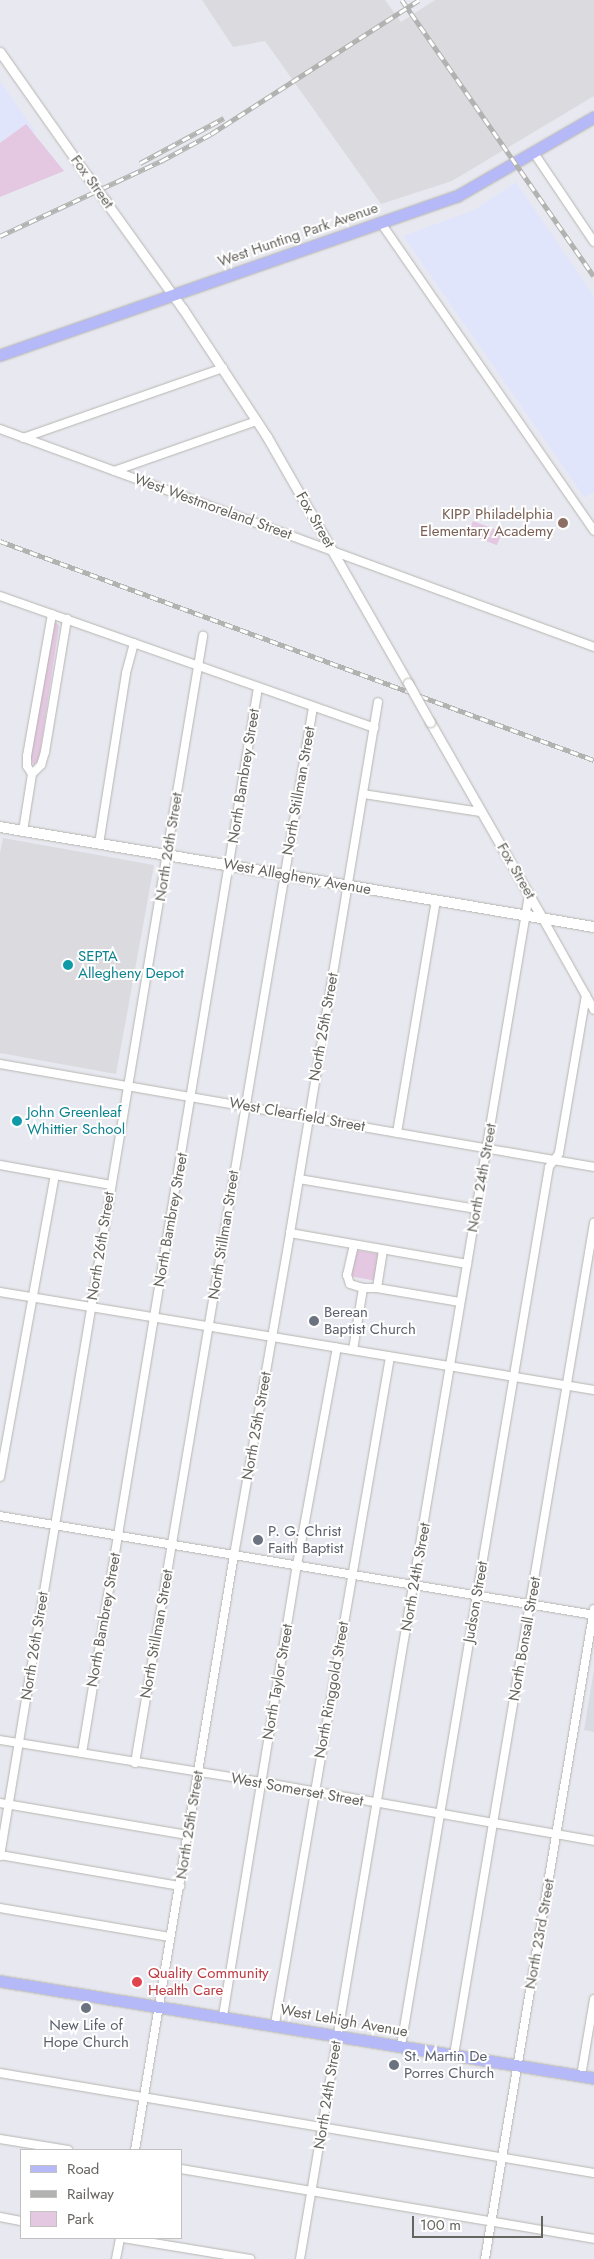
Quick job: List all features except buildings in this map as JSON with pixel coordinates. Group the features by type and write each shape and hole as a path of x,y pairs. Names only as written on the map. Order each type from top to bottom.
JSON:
{"main road":[{"name":"West Hunting Park Avenue","path":"0,355 457,196 594,117"},
{"name":"West Allegheny Avenue","path":"0,827 594,927"},
{"name":"West Lehigh Avenue","path":"0,1981 275,2024 594,2078"}],"street":[{"name":"Fox Street","path":"0,52 172,295 257,421 594,1010"},
{"path":"534,153 594,242"},
{"path":"381,223 594,531"},
{"path":"23,438 222,368"},
{"path":"114,471 257,421"},
{"name":"West Westmoreland Street","path":"0,429 594,648"},
{"path":"0,596 374,728"},
{"path":"32,774 27,766 27,756 52,614"},
{"path":"23,831 32,774 41,765 45,752 67,619"},
{"name":"North 26th Street","path":"0,1856 203,636"},
{"path":"99,844 123,692 134,643"},
{"name":"North Bambrey Street","path":"82,1753 192,1097 258,687"},
{"name":"North 25th Street","path":"135,2149 378,702"},
{"name":"North Stillman Street","path":"134,1763 173,1545 313,707"},
{"path":"362,794 480,812"},
{"name":"North 24th Street","path":"300,2259 452,1367 460,1302 529,895"},
{"path":"397,1133 436,901"},
{"name":"Judson Street","path":"402,2046 439,1815 549,1167 559,1153 586,995"},
{"name":"West Clearfield Street","path":"0,1064 594,1167"},
{"path":"1,1168 111,1184"},
{"path":"0,1477 55,1175"},
{"path":"299,1179 476,1209"},
{"name":"North Bonsall Street","path":"454,2055 568,1386 594,1222"},
{"path":"290,1233 384,1251 467,1264"},
{"path":"354,1245 347,1275 350,1284 363,1288 377,1288 460,1302"},
{"path":"377,1288 384,1251"},
{"path":"353,1350 363,1288"},
{"path":"0,1292 594,1390"},
{"name":"North Taylor Street","path":"223,2016 297,1566 337,1348"},
{"name":"North Ringgold Street","path":"275,2024 390,1357"},
{"path":"0,1516 477,1596 594,1613"},
{"name":"North 23rd Street","path":"485,2259 594,1613"},
{"name":"West Somerset Street","path":"0,1740 261,1782 594,1841"},
{"path":"0,1803 187,1835"},
{"path":"0,1856 180,1886"},
{"path":"0,1908 170,1937"},
{"path":"581,2076 594,1998"},
{"path":"0,2073 594,2173"},
{"path":"0,2139 62,2149"},
{"path":"182,2169 594,2238"},
{"path":"0,2217 20,2221"},
{"path":"116,2259 121,2239"},
{"path":"127,2239 250,2259"}],"shaded area":[{"path":"202,0 385,0 401,22 435,0 594,0 594,96 452,181 381,204 265,41 233,47"},
{"path":"0,81 35,131 0,159"},
{"path":"516,182 594,296 594,492 585,498 403,236 474,210"},
{"name":"SEPTA Allegheny Depot","path":"3,838 154,865 116,1074 0,1053 0,853"},
{"path":"594,1669 594,1732 584,1730"}],"green space":[{"path":"26,124 64,171 0,197 0,143"},
{"path":"473,521 502,532 497,545 468,534"},
{"path":"56,622 59,626 39,759 34,765 30,758 52,625"},
{"path":"356,1250 379,1254 374,1281 351,1277"}],"railway":[{"path":"402,0 594,276"},
{"path":"0,236 161,161 211,134 419,0"},
{"path":"140,163 224,118"},
{"path":"0,541 594,760"}],"place":[{"name":"KIPP Philadelphia Elementary Academy","path":"563,523"},
{"name":"SEPTA Allegheny Depot","path":"68,965"},
{"name":"John Greenleaf Whittier School","path":"17,1121"},
{"name":"Berean Baptist Church","path":"314,1321"},
{"name":"P. G. Christ Faith Baptist","path":"258,1540"},
{"name":"Quality Community Health Care","path":"137,1982"},
{"name":"New Life of Hope Church","path":"86,2008"},
{"name":"St. Martin De Porres Church","path":"394,2065"}]}
